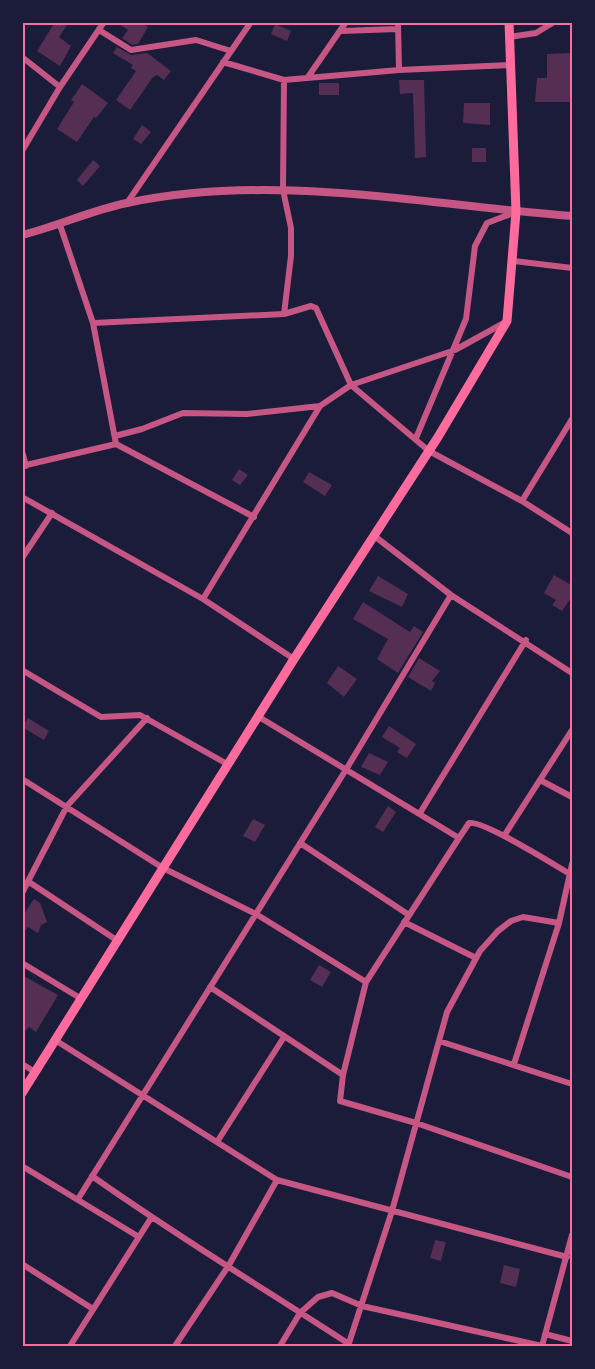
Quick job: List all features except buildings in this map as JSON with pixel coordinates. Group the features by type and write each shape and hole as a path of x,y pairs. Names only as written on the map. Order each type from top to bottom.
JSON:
{"main road":[{"path":"22,1093 294,659 429,451 507,321 514,261 516,212 509,22"}],"street":[{"path":"22,151 60,87 104,22"},
{"path":"127,203 251,22"},
{"path":"308,78 346,22"},
{"path":"509,37 536,33 554,22"},
{"path":"341,31 398,26 399,70"},
{"path":"99,30 131,50 196,40 231,51"},
{"path":"22,57 60,87"},
{"path":"223,62 284,80 399,70 510,65"},
{"path":"284,80 283,190 291,237 284,314"},
{"path":"22,235 127,203 221,191 283,190 403,198 516,212 573,216"},
{"path":"416,438 455,350 466,319 475,246 487,223 516,212"},
{"path":"60,225 93,323 116,440 254,517"},
{"path":"514,261 573,268"},
{"path":"93,323 284,314 311,306 316,308 351,385 429,451 522,501 573,533"},
{"path":"203,599 320,406 351,385 455,350 507,321"},
{"path":"22,451 24,466 116,440 183,413 247,414 320,406"},
{"path":"522,501 570,428 573,419"},
{"path":"22,497 203,599 294,659"},
{"path":"22,558 52,513"},
{"path":"373,535 451,595 526,640 573,672"},
{"path":"78,1199 347,768 451,595"},
{"path":"420,813 526,640"},
{"path":"22,670 101,717 115,718 126,714 147,718 229,765"},
{"path":"259,717 347,768 459,838"},
{"path":"22,892 67,806 147,718"},
{"path":"504,836 573,730"},
{"path":"22,779 163,868 256,914 366,982"},
{"path":"540,780 573,797"},
{"path":"570,874 504,836 471,822 366,982 339,1099 341,1103 416,1123 573,1177"},
{"path":"300,843 409,915"},
{"path":"514,1064 559,924 573,864"},
{"path":"29,882 118,941"},
{"path":"563,908 573,910"},
{"path":"92,1176 152,1218 229,1265 349,1345 392,1211 447,1012 476,958 498,931 511,921 522,917 559,924"},
{"path":"404,922 476,958"},
{"path":"22,963 81,998"},
{"path":"210,987 343,1075"},
{"path":"217,1142 284,1036"},
{"path":"55,1040 277,1180 567,1257"},
{"path":"439,1041 573,1084"},
{"path":"22,1064 35,1072"},
{"path":"22,1166 139,1237"},
{"path":"176,1347 229,1265 277,1180"},
{"path":"69,1347 152,1218"},
{"path":"280,1347 300,1313 325,1293 332,1293 362,1306 542,1346 573,1235"},
{"path":"22,1264 93,1309"},
{"path":"545,1335 573,1341"}]}
